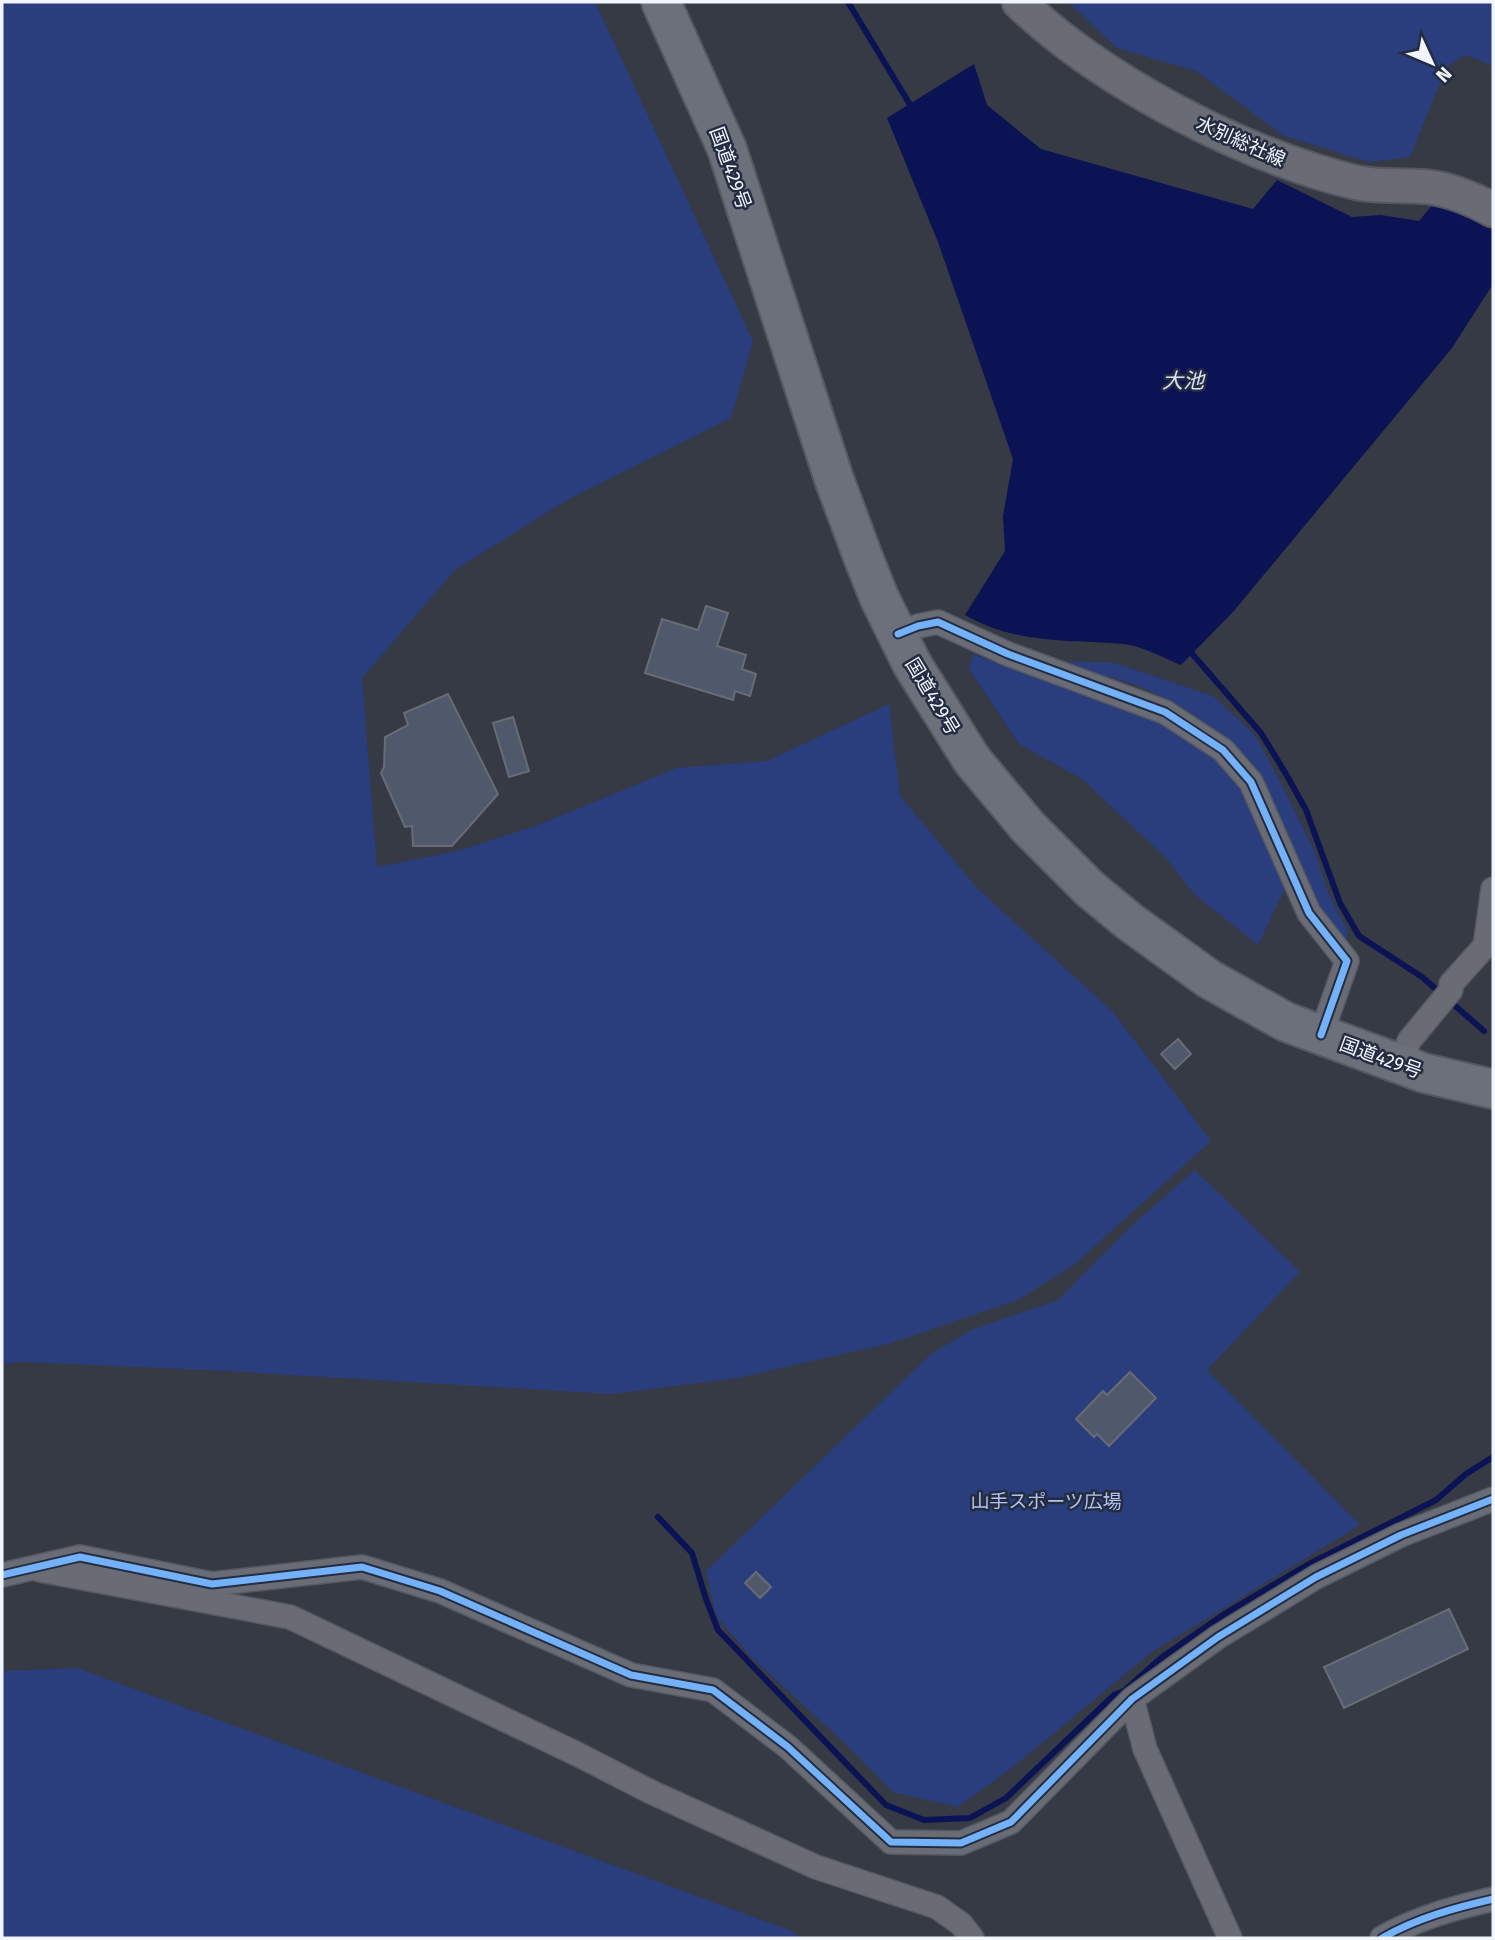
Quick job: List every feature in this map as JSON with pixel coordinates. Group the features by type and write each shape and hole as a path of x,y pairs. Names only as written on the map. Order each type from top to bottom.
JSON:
{"highway":[{"name":"国道429号","path":"661,2 727,149 838,491 879,597 908,630"},
{"name":"国道429号","path":"686,2 713,58 743,136 806,316 854,470 884,549 929,692 972,760 1028,827 1067,866 1130,922 1209,979 1275,1016 1325,1023 1405,1053 1493,1064"},
{"name":"国道429号","path":"1405,1053 1424,1073 1493,1089"}],"main road":[{"name":"水別総社線","path":"1018,2 1100,67 1183,115 1279,159 1356,183 1430,187 1480,202 1493,210"}],"street":[{"path":"908,630 938,622 1008,654 1165,712 1223,750 1251,782 1309,913 1347,961 1325,1023"},
{"path":"1405,1053 1445,997 1451,984 1485,946 1493,889"},
{"path":"2,1575 80,1557 212,1584 362,1567 440,1591 631,1675 713,1690 788,1747 891,1842 961,1843 1011,1822 1132,1699 1218,1637 1316,1577 1401,1535 1493,1499"},
{"path":"33,1568 290,1617 578,1754 651,1792 816,1867 937,1907 961,1924 972,1938"},
{"path":"1132,1699 1145,1749 1230,1938"},
{"path":"1382,1938 1401,1927 1446,1910 1493,1899"}],"green space":[{"path":"2,2 595,2 753,341 731,418 567,500 455,570 362,678 377,867 458,851 538,825 677,768 767,761 889,704 900,796 977,888 1113,1012 1211,1141 1075,1264 1018,1300 888,1344 737,1378 612,1394 210,1370 21,1362 2,1364"},
{"path":"1068,2 1493,2 1493,66 1466,55 1447,66 1410,157 1369,162 1284,136 1196,71 1117,48"},
{"path":"973,654 1177,729 1215,754 1243,788 1286,886 1258,945 1195,895 1166,858 1082,779 1019,744 969,669"},
{"path":"1068,661 1115,663 1213,696 1254,734 1314,850 1328,892 1348,932 1346,941 1332,926 1306,883 1264,785 1231,745 1203,721 1155,693"},
{"name":"山手スポーツ広場","path":"1195,1170 1300,1272 1207,1370 1360,1525 1152,1652 1013,1767 958,1807 893,1792 750,1656 716,1616 706,1571 931,1354 971,1330 1058,1300 1130,1227"},
{"path":"77,1668 792,1931 801,1938 2,1938 2,1671"}],"water":[{"name":"大池","path":"974,64 987,105 1041,149 1253,209 1277,180 1352,217 1381,215 1419,221 1433,204 1457,208 1493,229 1493,284 1452,348 1233,612 1181,665 1131,645 1024,636 985,625 965,615 1005,551 1003,516 1013,459 938,242 887,118"}],"building":[{"path":"706,606 728,613 717,646 746,655 742,669 756,674 750,696 735,691 733,700 645,673 662,619 698,630"},
{"path":"448,694 498,794 452,846 413,846 412,826 405,827 381,773 384,767 385,737 408,725 404,713"},
{"path":"513,717 529,771 509,777 493,723"},
{"path":"1178,1039 1191,1054 1175,1069 1161,1054"},
{"path":"1130,1372 1156,1398 1109,1446 1097,1434 1094,1437 1076,1419 1103,1391 1107,1395"},
{"path":"756,1572 771,1587 760,1598 745,1583"},
{"path":"1449,1609 1468,1649 1344,1708 1324,1667"}],"waterway":[{"path":"848,2 912,108"},
{"path":"1188,649 1261,733 1286,774 1306,810 1340,903 1359,936 1422,977 1484,1031"},
{"path":"658,1517 692,1553 718,1630 886,1805 924,1820 970,1818 1006,1798 1114,1695 1124,1691 1161,1658 1226,1613 1309,1564 1436,1500 1466,1474 1493,1457"}],"cycle path":[{"path":"898,634 938,622 1008,654 1165,712 1223,750 1251,782 1309,913 1347,961 1321,1035"},
{"path":"2,1575 80,1557 212,1584 362,1567 440,1591 631,1675 713,1690 788,1747 891,1842 961,1843 1011,1822 1132,1699 1218,1637 1316,1577 1401,1535 1493,1499"},
{"path":"1382,1938 1436,1914 1493,1899"}]}
